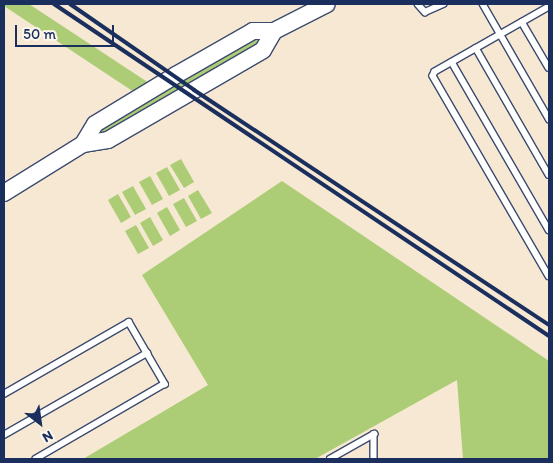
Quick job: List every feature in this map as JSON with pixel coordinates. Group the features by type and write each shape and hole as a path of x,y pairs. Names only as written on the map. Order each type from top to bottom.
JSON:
{"main road":[{"path":"4,193 83,144 95,124 176,75 253,31 274,31 327,4"}],"lane":[{"path":"418,4 425,12 443,4"},
{"path":"483,4 549,119"},
{"path":"548,10 500,34 436,72 433,76 549,276"},
{"path":"522,22 549,68"},
{"path":"476,48 549,175"},
{"path":"452,62 549,230"},
{"path":"4,394 129,322 165,384 36,459"},
{"path":"4,435 147,353"},
{"path":"330,459 374,434 374,459"}],"green space":[{"path":"4,4 29,4 155,87 253,31 274,31 263,50 187,94 83,144 140,96 4,6"},
{"path":"181,159 194,182 184,188 170,165"},
{"path":"167,167 180,190 169,196 156,173"},
{"path":"150,176 163,199 152,205 139,182"},
{"path":"282,181 549,361 549,459 463,459 457,380 315,459 83,459 208,385 142,275"},
{"path":"133,186 146,209 135,215 122,192"},
{"path":"198,190 212,213 201,219 188,196"},
{"path":"118,194 131,217 121,223 108,200"},
{"path":"184,198 197,221 186,227 173,204"},
{"path":"167,207 180,230 170,236 157,213"},
{"path":"150,217 163,240 153,246 140,223"},
{"path":"136,225 149,248 138,254 125,231"}],"railway":[{"path":"54,4 549,336"},
{"path":"70,4 194,90 549,325"}]}
